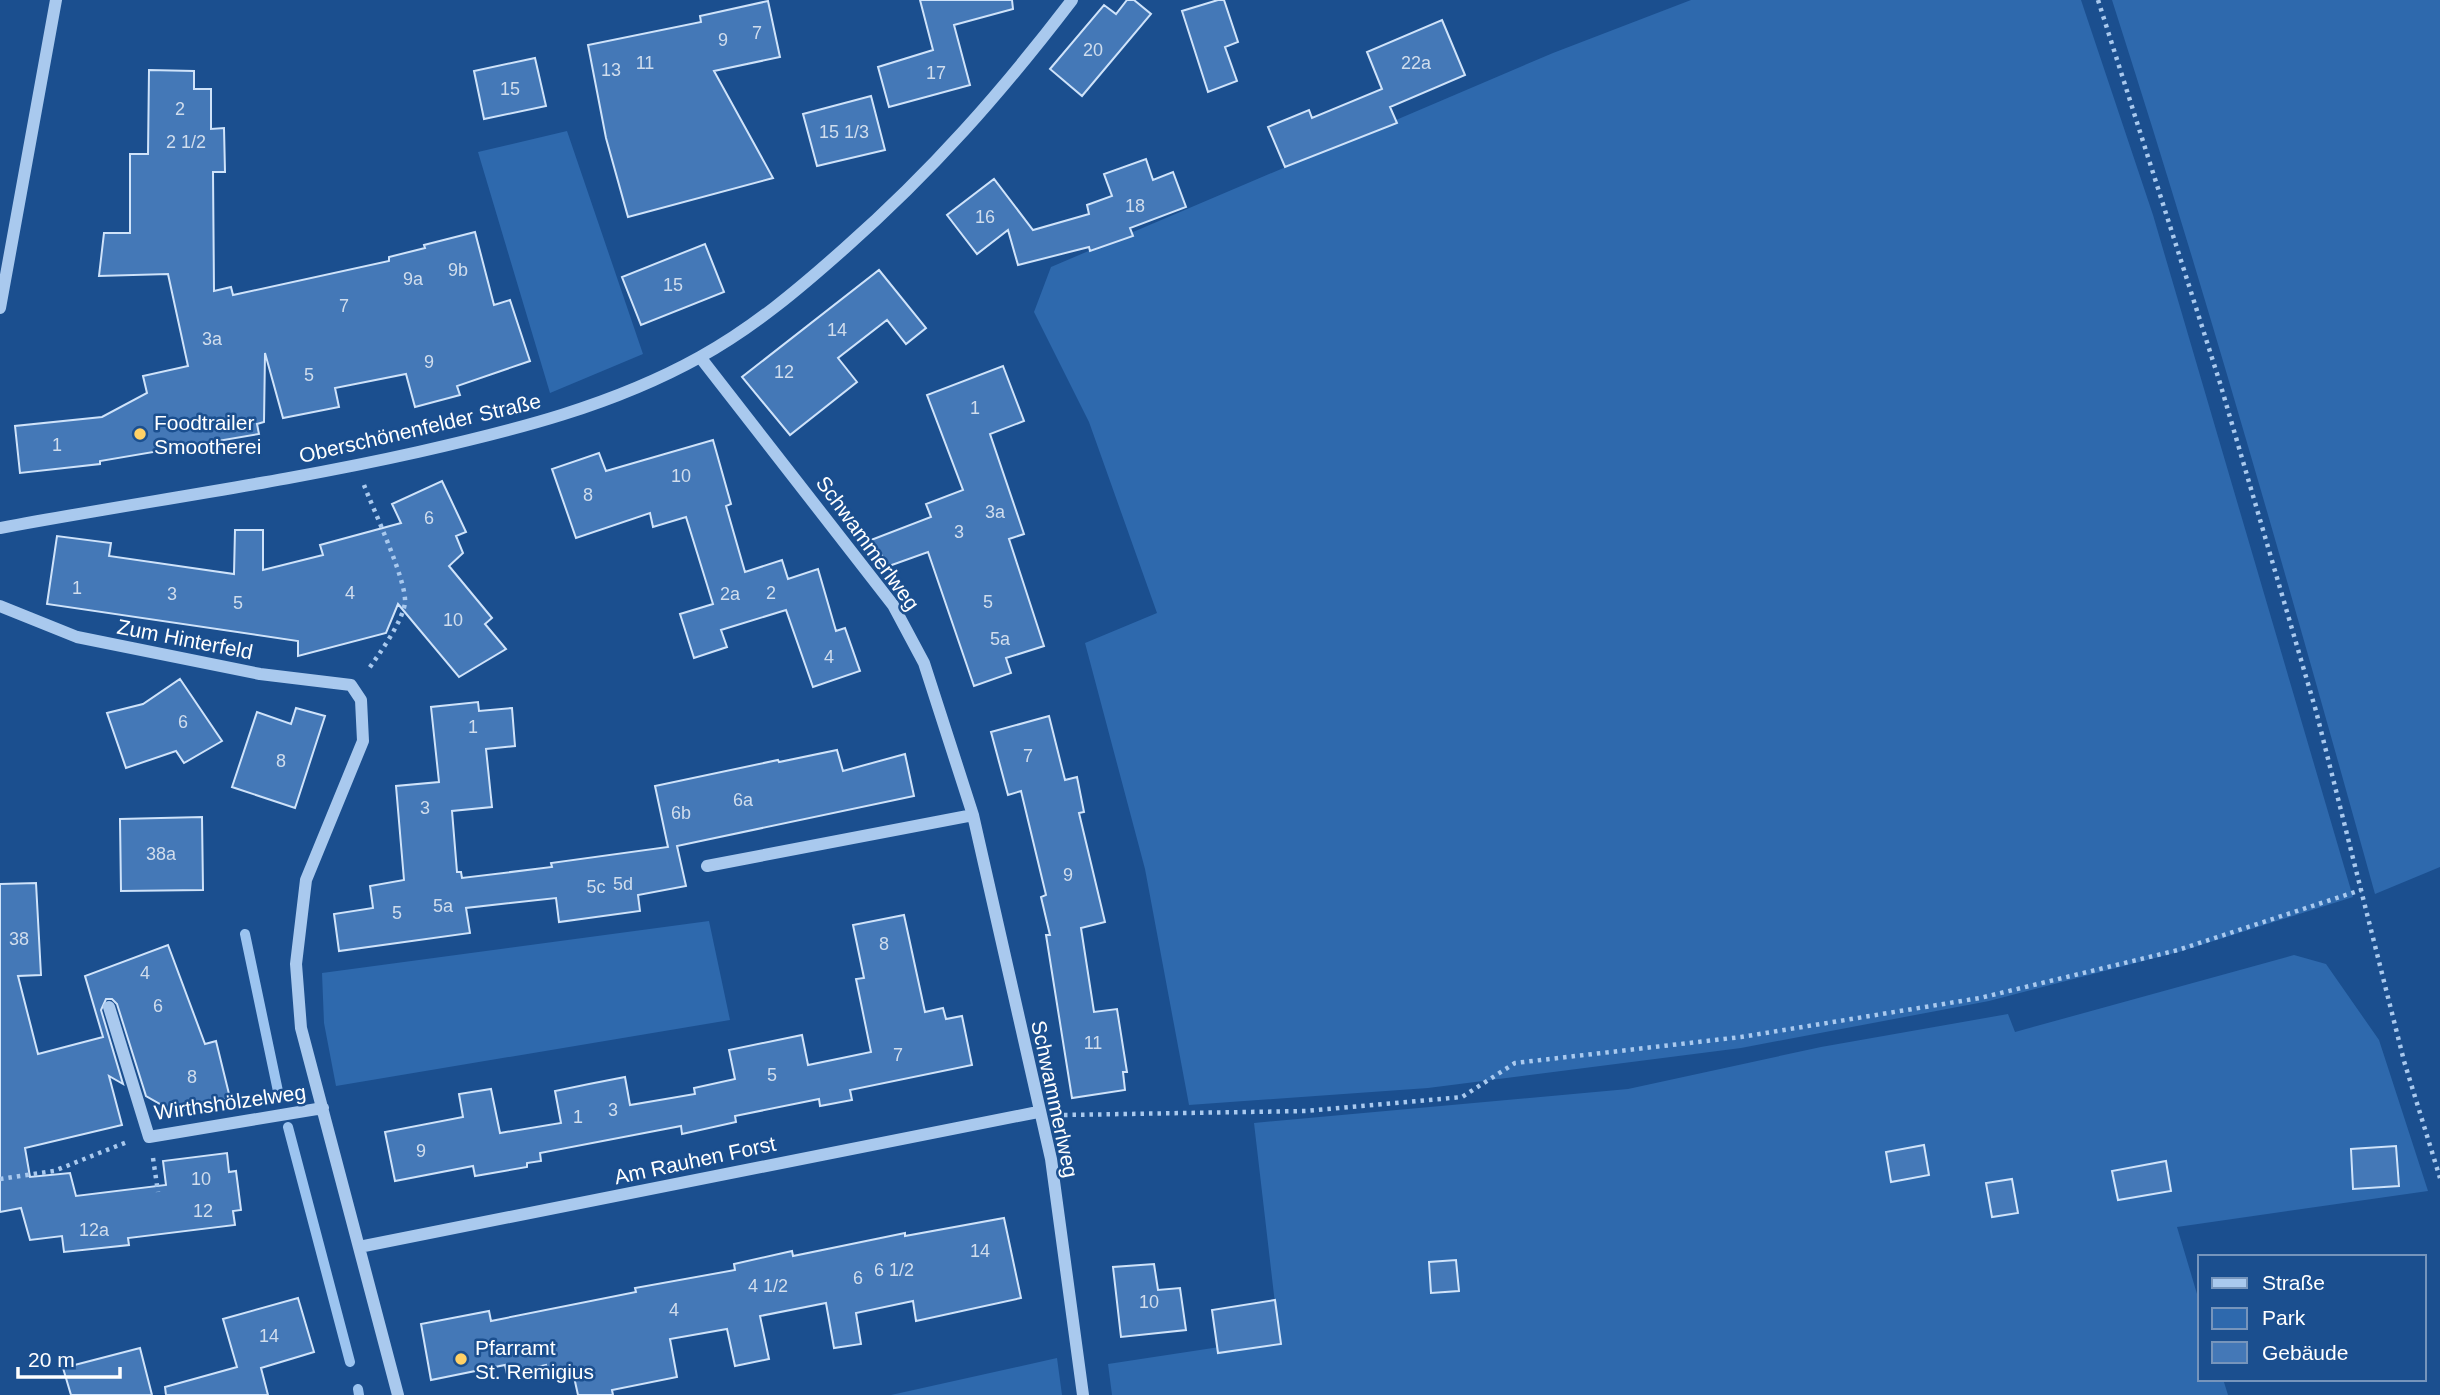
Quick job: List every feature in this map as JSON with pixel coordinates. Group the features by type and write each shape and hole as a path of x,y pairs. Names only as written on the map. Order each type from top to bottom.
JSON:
{"street":[{"path":"0,308 56,0"},
{"name":"Oberschönenfelder Straße","path":"0,528 357,465 523,428 607,399 701,357 801,288 892,206 987,108 1072,0"},
{"name":"Schwammerlweg","path":"701,357 893,605 924,663 973,815 1038,1112 1051,1158 1083,1395"},
{"name":"Zum Hinterfeld","path":"0,606 77,638 260,674 351,685"},
{"name":"Wirthshölzelweg","path":"351,685 361,700 363,741 306,880 296,964 301,1028 398,1395"},
{"path":"707,866 973,815"},
{"name":"Wirthshölzelweg","path":"109,1007 149,1137 323,1108"},
{"name":"Am Rauhen Forst","path":"359,1247 1038,1112"}],"path":[{"path":"2098,0 2220,383 2316,711 2404,1061 2440,1178"},
{"path":"351,685 368,670 386,644 405,603 391,551 357,465"},
{"path":"1038,1112 1073,1116 1306,1111 1462,1097 1515,1063 1741,1037 1980,998 2178,950 2361,890"},
{"path":"0,1179 54,1171 114,1145 149,1137 158,1192"}],"green space":[{"path":"1691,0 2081,0 2153,215 2353,897 2182,951 1989,1001 1741,1048 1428,1088 1189,1105 1145,869 1085,643 1157,613 1089,422 1034,312 1051,267 1553,53"},
{"path":"2112,0 2440,0 2440,867 2375,894 2248,446"},
{"path":"567,131 643,354 550,393 478,152"},
{"path":"709,921 730,1020 336,1086 324,1023 322,973"},
{"path":"2294,955 2326,964 2379,1040 2428,1191 2177,1227 2198,1297 2198,1381 2224,1381 2228,1395 1112,1395 1108,1364 1279,1338 1254,1123 1628,1089 1821,1047 2008,1014 2015,1032"},
{"path":"1057,1358 1062,1395 891,1395"}],"building":[{"path":"920,0 1012,0 1013,9 954,25 970,85 889,107 878,67 933,50"},
{"path":"1127,0 1134,0 1151,14 1082,96 1050,69 1104,5 1116,14"},
{"path":"1224,0 1238,42 1225,47 1237,81 1208,92 1182,11"},
{"path":"768,1 780,57 714,71 773,178 628,217 606,138 588,45 701,22 700,16"},
{"path":"1442,20 1465,75 1390,107 1397,123 1285,167 1268,127 1309,110 1312,118 1382,89 1367,52"},
{"path":"535,58 546,106 484,119 474,71"},
{"path":"149,70 194,71 194,89 211,89 211,129 224,128 225,172 213,172 214,291 231,287 233,295 389,261 389,257 425,248 424,245 475,232 494,305 510,300 530,361 457,386 460,395 415,407 406,374 335,388 339,407 283,418 265,353 264,422 257,424 259,434 100,461 100,464 20,473 15,426 102,417 147,393 143,376 188,366 168,274 99,276 104,233 130,233 130,154 148,154"},
{"path":"871,96 885,150 817,166 803,114"},
{"path":"1146,159 1153,180 1173,172 1186,207 1130,228 1133,236 1090,251 1089,247 1018,265 1008,230 977,254 947,215 994,179 1033,230 1089,214 1087,205 1112,196 1104,174"},
{"path":"705,244 724,292 641,325 622,277"},
{"path":"879,270 926,328 906,344 887,320 838,358 857,382 790,435 742,377"},
{"path":"1003,366 1024,421 990,434 1024,534 1009,539 1044,646 1006,658 1011,673 974,686 928,552 889,566 871,540 931,517 926,504 963,490 927,395"},
{"path":"713,440 731,504 726,506 745,572 782,560 788,579 818,569 836,631 845,628 860,671 813,687 786,610 721,630 727,647 694,658 680,614 713,604 686,517 653,527 650,513 576,538 552,469 599,453 606,471"},
{"path":"442,481 466,532 456,536 463,553 449,566 492,618 485,624 506,649 459,677 398,604 386,633 298,656 298,641 47,604 57,536 111,543 109,556 234,574 235,530 263,530 263,570 323,555 320,545 401,523 392,504"},
{"path":"180,679 222,741 184,763 176,751 126,768 107,713 143,704"},
{"path":"478,702 479,711 512,708 515,746 486,749 492,807 452,811 457,872 461,872 462,878 552,867 551,863 668,847 655,786 778,760 779,762 837,750 843,771 905,754 914,796 677,846 686,886 638,895 640,911 559,922 556,898 466,908 470,933 339,951 334,914 373,908 370,886 404,880 396,786 439,782 431,707"},
{"path":"296,708 325,716 295,808 232,787 257,712 291,724"},
{"path":"1049,716 1065,780 1077,777 1084,812 1079,813 1105,922 1081,928 1094,1012 1117,1009 1127,1072 1123,1072 1125,1090 1072,1098 1046,935 1050,935 1041,897 1046,895 1021,791 1008,795 991,732"},
{"path":"202,817 203,890 121,891 120,819"},
{"path":"36,883 41,975 18,976 38,1054 103,1037 85,976 168,945 205,1044 216,1041 230,1098 174,1112 146,1096 117,1004 112,999 106,999 101,1010 123,1084 109,1076 122,1125 25,1148 30,1177 70,1173 76,1196 166,1185 163,1161 227,1153 229,1172 236,1171 241,1210 233,1211 235,1225 128,1238 129,1245 64,1252 62,1236 30,1240 21,1208 0,1212 0,884"},
{"path":"904,915 925,1012 943,1008 946,1019 962,1016 972,1065 850,1090 852,1100 820,1106 819,1099 735,1116 736,1122 682,1134 681,1126 540,1153 541,1161 527,1163 527,1167 475,1176 473,1166 395,1181 385,1132 463,1117 459,1094 491,1089 500,1133 561,1123 555,1091 589,1084 625,1077 630,1105 695,1094 694,1088 735,1079 729,1050 802,1035 808,1065 871,1052 856,979 864,978 853,925"},
{"path":"1924,1145 1929,1175 1891,1182 1886,1152"},
{"path":"2396,1146 2399,1186 2353,1189 2351,1149"},
{"path":"2166,1161 2171,1191 2118,1200 2112,1171"},
{"path":"2012,1179 2018,1213 1992,1217 1986,1183"},
{"path":"1004,1218 1021,1298 916,1321 913,1301 856,1313 861,1344 834,1348 826,1303 760,1316 769,1359 735,1366 727,1329 670,1339 677,1377 612,1390 613,1395 578,1395 572,1368 548,1373 546,1365 507,1374 505,1365 431,1380 421,1324 489,1311 491,1321 636,1292 635,1288 735,1270 734,1264 792,1251 793,1256 905,1233 905,1236"},
{"path":"1456,1260 1459,1291 1431,1293 1429,1262"},
{"path":"1154,1264 1158,1290 1180,1288 1186,1330 1121,1337 1113,1267"},
{"path":"298,1298 314,1352 261,1368 268,1395 166,1395 165,1387 237,1367 223,1319"},
{"path":"1275,1300 1281,1344 1218,1353 1212,1310"},
{"path":"140,1348 152,1395 71,1395 63,1368"}],"waterway":[{"path":"245,934 279,1096"},
{"path":"288,1127 350,1362"},
{"path":"358,1389 359,1395"}],"place":[{"name":"Foodtrailer Smootherei","path":"140,434"},
{"name":"Pfarramt St. Remigius","path":"461,1359"}]}
